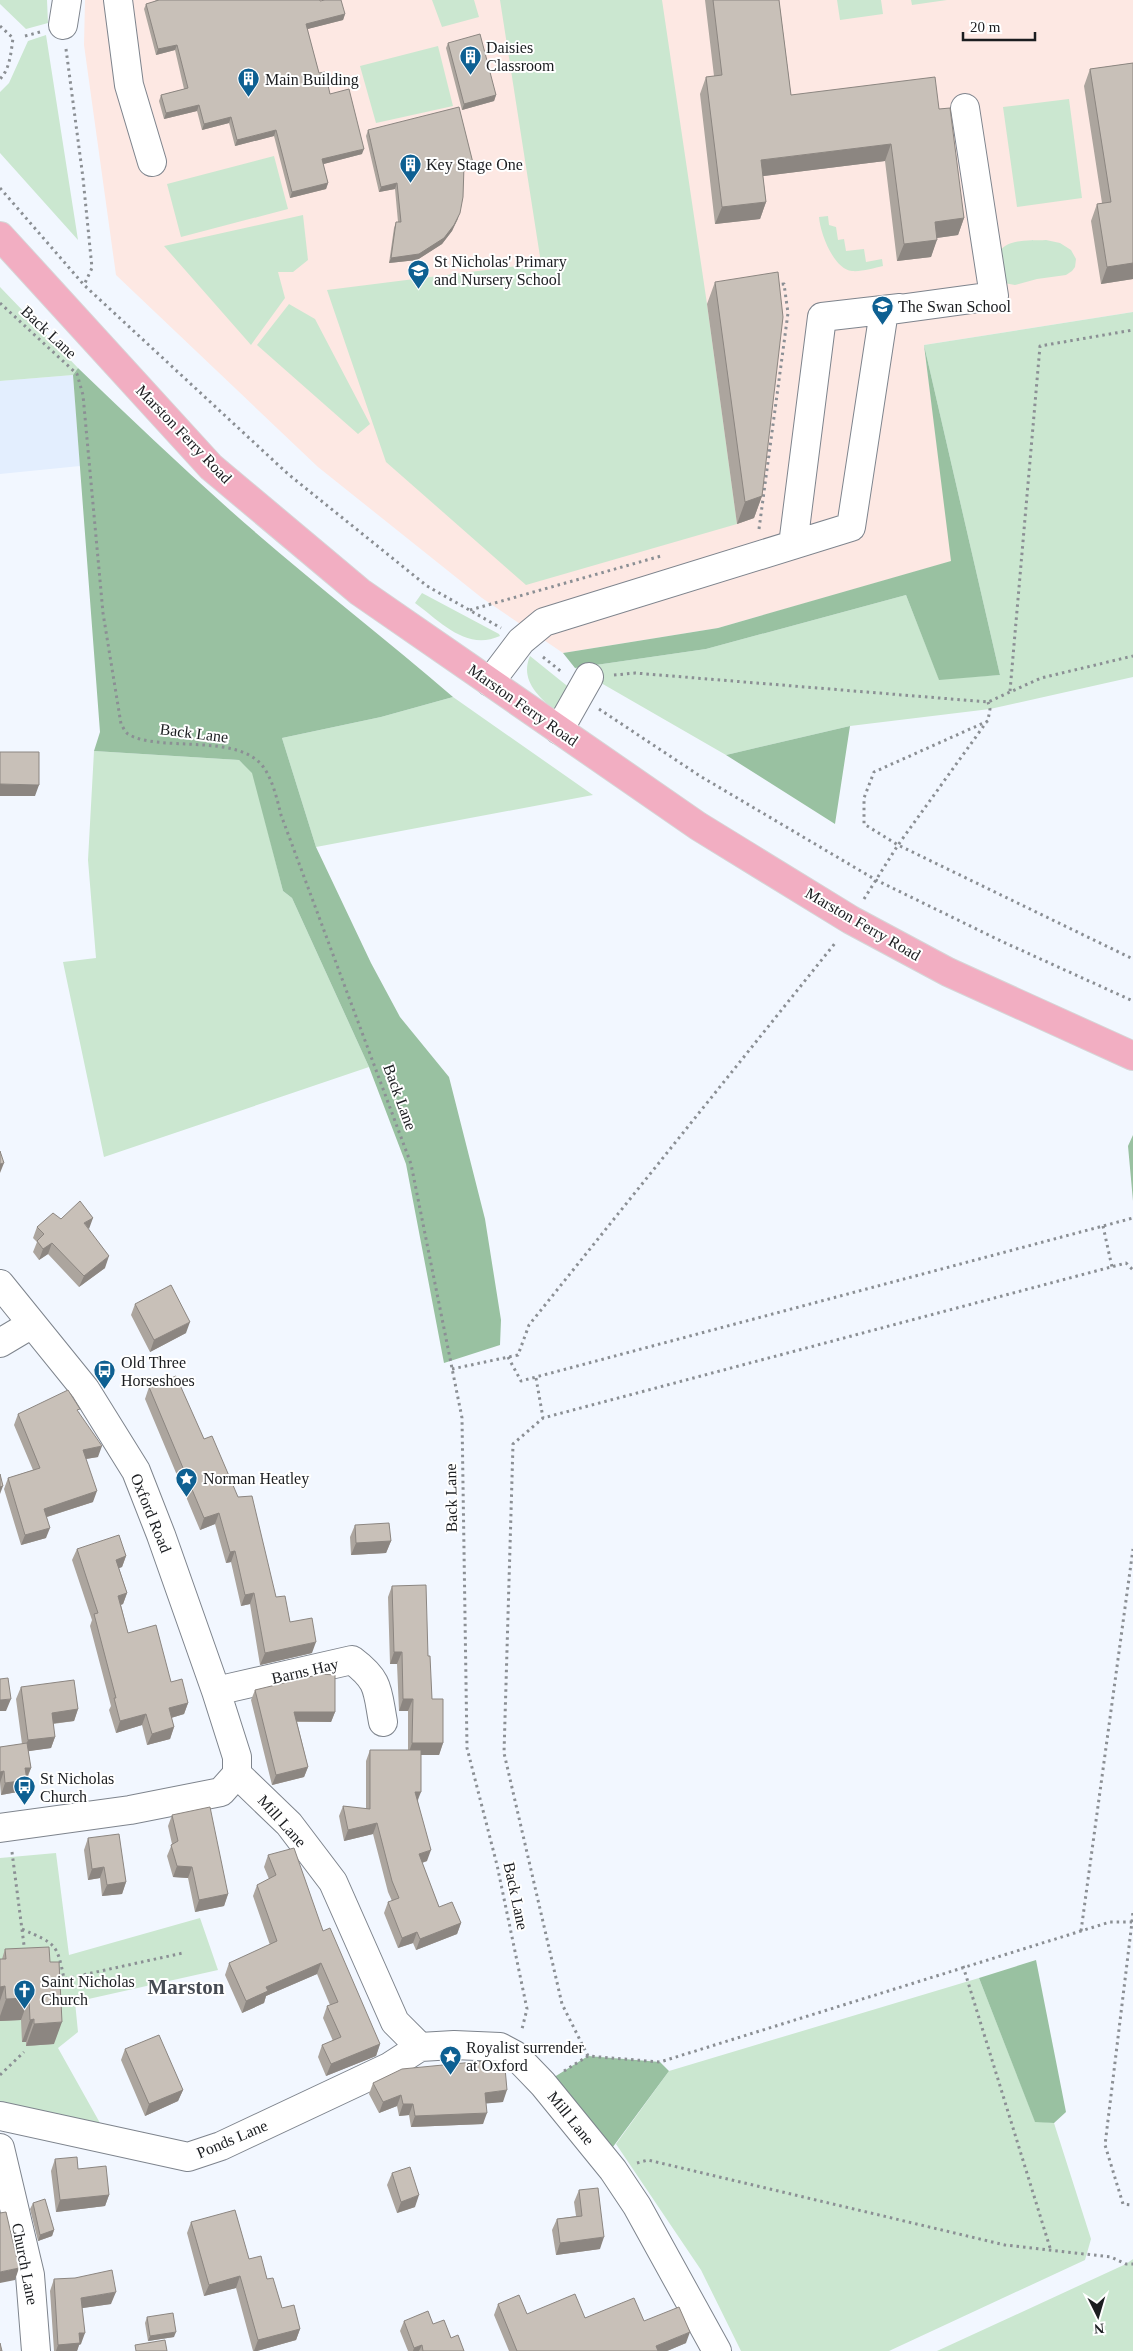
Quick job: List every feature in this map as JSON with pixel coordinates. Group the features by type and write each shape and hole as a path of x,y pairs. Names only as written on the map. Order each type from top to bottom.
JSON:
{"main road":[{"name":"Marston Ferry Road","path":"0,236 211,467 360,592 698,826 851,920 948,972 1133,1056"}],"street":[{"path":"118,0 129,85 152,162"},
{"path":"793,545 822,317 994,296 965,108"},
{"path":"490,682 521,641 544,622 851,527 884,310 902,308"},
{"path":"559,730 585,684"},
{"name":"Oxford Road","path":"0,1284 85,1389 136,1471 161,1535 216,1692 237,1757 237,1774"},
{"path":"0,1344 32,1324"},
{"name":"Barns Hay","path":"216,1692 352,1660 370,1674 377,1690 383,1722"},
{"path":"5,1827 130,1810 222,1792 237,1774"},
{"name":"Mill Lane","path":"237,1774 289,1824 333,1882 395,2022 420,2048"},
{"path":"420,2048 454,2045 500,2047 515,2054"},
{"name":"Ponds Lane","path":"0,2116 188,2158 221,2146 372,2076 420,2048"},
{"name":"Mill Lane","path":"515,2054 613,2170 637,2206 717,2351"},
{"name":"Church Lane","path":"0,2148 30,2274 36,2351"}],"path":[{"path":"65,12 92,268 84,285"},
{"path":"0,26 13,38 5,74 0,79"},
{"path":"0,188 84,285 288,474 415,578 508,632"},
{"path":"750,531 760,528 788,313 784,284 775,285"},
{"name":"Back Lane","path":"0,304 77,374 83,395 103,613 121,724 126,733 140,738 196,743 230,749 253,756 264,766 411,1164 462,1418 467,1748 497,1865 527,2009 515,2054"},
{"path":"1010,692 1040,346 1133,330"},
{"path":"470,610 665,555"},
{"path":"538,653 585,684 595,706 646,742 876,880 1001,941 1133,1001"},
{"path":"585,684 635,673 988,702 1041,678 1133,656"},
{"path":"452,1369 518,1355 529,1325 842,935 898,845 988,720 990,709 988,702"},
{"path":"988,720 874,772 864,798 864,824 898,845 1133,959"},
{"path":"508,1357 521,1381 536,1378 1133,1218"},
{"path":"1103,1226 1112,1267"},
{"path":"588,2056 562,2004 504,1753 513,1444 543,1418 1126,1263 1133,1270"},
{"path":"536,1378 543,1418"},
{"path":"1081,1931 1133,1549"},
{"path":"5,1827 26,1960"},
{"path":"1133,1912 1105,2145 1122,2204 1133,2205"},
{"path":"542,2084 588,2056 660,2062 1110,1922 1132,1922"},
{"path":"22,1928 50,1942 57,1948 64,1979 183,1953"},
{"path":"964,1966 1052,2251"},
{"path":"0,2075 24,2052"},
{"path":"613,2170 648,2160 1005,2244 1111,2257 1126,2264 1133,2264"}],"shaded area":[{"path":"85,0 1133,0 1133,312 924,345 952,561 718,628 563,653 482,598 318,467 116,275 84,45"},
{"path":"73,375 80,466 0,474 0,381"}],"green space":[{"path":"0,0 47,0 48,23 26,29 0,4"},
{"path":"432,0 474,0 479,17 442,27"},
{"path":"500,0 662,0 737,524 526,585 386,462 327,290 541,263"},
{"path":"837,0 881,0 883,14 840,20"},
{"path":"911,0 947,0 912,5"},
{"path":"46,35 78,240 0,153 0,92 9,83 28,41"},
{"path":"438,46 453,106 376,123 360,66"},
{"path":"1069,99 1082,198 1017,207 1003,107"},
{"path":"274,156 288,209 181,237 167,184"},
{"path":"303,215 308,260 293,272 278,272 285,298 251,345 164,246"},
{"path":"828,216 829,225 836,227 838,240 844,239 846,251 864,249 866,262 882,259 883,266 852,271 845,269 839,264 829,249 820,224 819,217"},
{"path":"1046,240 1060,243 1071,250 1076,259 1075,267 1072,271 1066,275 1037,279 1015,285 1004,283 1000,251 1015,242"},
{"path":"0,287 78,368 73,375 0,381"},
{"path":"289,304 315,319 370,424 358,434 257,345"},
{"path":"1133,312 1133,677 990,709 850,726 726,755 575,668 706,649 906,595 939,679 1000,675 924,345"},
{"path":"924,345 1000,675 939,680 906,595 706,649 575,668 563,653 718,628 951,561"},
{"path":"78,368 231,511 453,697 381,717 282,738 316,847 371,963 400,1017 449,1077 485,1219 501,1320 500,1345 444,1363 406,1164 369,1067 292,898 283,891 252,773 239,760 94,751 100,732 73,375"},
{"path":"422,593 500,636 488,640 476,640 454,632 415,603"},
{"path":"530,656 571,689 561,707 553,709 532,686 527,672"},
{"path":"453,697 593,795 316,847 282,738 381,717"},
{"path":"850,726 835,824 726,755"},
{"path":"94,751 239,760 253,773 283,891 292,898 369,1067 104,1157 63,962 96,958 88,860"},
{"path":"1133,1135 1133,1201 1128,1146"},
{"path":"56,1853 69,1955 200,1918 218,1970 75,2002 78,2032 58,2048 105,2132 0,2105 0,1858"},
{"path":"1036,1960 1066,2112 1054,2123 1035,2122 979,1978"},
{"path":"979,1978 1035,2121 1054,2123 1091,2239 1085,2260 889,2351 741,2351 701,2270 616,2144 669,2071"},
{"path":"588,2056 660,2062 669,2071 604,2159 543,2084"},
{"path":"1133,2259 1133,2351 937,2351 1126,2264"}],"building":[{"name":"Main Building","path":"159,0 341,0 345,14 306,24 319,73 325,72 330,94 349,89 364,149 322,159 328,183 292,192 276,130 237,140 231,117 204,124 199,105 166,113 161,95 188,88 177,45 158,49 146,4"},
{"path":"713,0 779,0 791,95 935,77 939,109 950,108 964,218 935,222 937,240 904,244 891,144 761,160 766,202 722,207 706,77 722,75"},
{"name":"Daisies Classroom","path":"480,34 496,95 464,104 448,43"},
{"path":"1133,63 1133,263 1107,267 1097,204 1111,202 1090,69"},
{"name":"Key Stage One","path":"459,107 473,163 464,166 463,197 460,213 444,238 419,254 391,258 396,222 401,222 397,183 381,187 368,130"},
{"path":"778,272 783,317 762,496 745,502 715,282"},
{"path":"0,752 39,752 39,785 0,784"},
{"path":"0,1151 4,1163 0,1164"},
{"path":"80,1201 93,1218 84,1223 109,1256 84,1276 52,1243 43,1249 37,1241 44,1234 37,1227 53,1213 61,1219"},
{"path":"171,1285 190,1322 154,1340 135,1304"},
{"path":"176,1376 204,1439 212,1436 238,1497 252,1496 276,1597 285,1596 290,1622 312,1618 316,1642 265,1653 254,1593 245,1595 235,1551 230,1552 219,1513 204,1518 149,1387"},
{"path":"68,1390 80,1409 77,1410 102,1446 83,1450 97,1491 44,1509 50,1528 25,1535 8,1478 40,1468 18,1414"},
{"path":"0,1474 3,1486 0,1487"},
{"path":"389,1523 391,1541 356,1543 355,1525"},
{"path":"119,1535 126,1556 116,1560 127,1593 118,1596 128,1633 156,1625 171,1682 182,1679 188,1703 169,1708 174,1727 152,1734 146,1714 120,1721 114,1698 116,1698 94,1614 98,1613 77,1549"},
{"path":"426,1585 428,1656 430,1656 432,1699 443,1699 443,1743 412,1743 413,1699 403,1699 402,1652 394,1652 392,1586"},
{"path":"321,1674 335,1675 335,1712 294,1712 308,1767 276,1775 255,1690"},
{"path":"8,1678 11,1699 0,1700 0,1679"},
{"path":"74,1680 78,1709 52,1713 55,1737 28,1740 21,1687"},
{"path":"27,1743 31,1768 25,1768 27,1780 5,1783 4,1771 0,1772 0,1747"},
{"path":"370,1750 421,1750 421,1792 415,1792 431,1850 419,1854 439,1907 452,1902 461,1923 420,1939 417,1932 402,1938 388,1902 399,1898 392,1881 377,1823 348,1830 343,1806 370,1809"},
{"path":"210,1807 228,1894 199,1900 192,1867 177,1866 171,1845 178,1841 172,1815"},
{"path":"119,1834 126,1882 107,1885 104,1867 92,1869 88,1838"},
{"path":"294,1848 323,1931 330,1928 380,2044 331,2064 322,2045 341,2037 327,2006 338,2002 321,1963 266,1987 268,1991 246,2001 229,1963 277,1941 257,1885 276,1875 268,1855"},
{"path":"49,1947 50,1962 59,1962 62,2022 34,2024 34,2019 30,2020 29,1998 6,1999 5,1986 0,1987 0,1959 6,1959 5,1949"},
{"path":"159,2035 183,2090 149,2104 125,2049"},
{"path":"484,2061 485,2070 505,2068 507,2090 485,2093 487,2113 415,2116 413,2104 403,2104 401,2095 383,2102 373,2083 402,2069"},
{"path":"77,2157 78,2169 106,2166 109,2195 60,2200 55,2159"},
{"path":"410,2167 419,2195 401,2202 392,2173"},
{"path":"598,2188 604,2237 560,2243 557,2219 582,2216 579,2190"},
{"path":"45,2199 54,2230 40,2235 33,2203"},
{"path":"235,2210 249,2259 261,2256 267,2279 273,2278 282,2308 294,2305 300,2329 258,2340 240,2276 209,2285 191,2222"},
{"path":"6,2212 19,2268 0,2272 0,2213"},
{"path":"112,2270 116,2292 81,2298 85,2333 79,2333 80,2343 58,2345 54,2279 75,2278"},
{"path":"575,2294 585,2318 634,2298 644,2321 679,2307 690,2332 656,2346 658,2351 517,2351 498,2304 519,2295 527,2314"},
{"path":"428,2311 433,2324 444,2320 451,2338 458,2335 464,2351 423,2351 422,2345 414,2348 404,2321"},
{"path":"173,2313 176,2332 150,2336 147,2317"},
{"path":"165,2340 167,2351 136,2351 135,2345"}],"place":[{"name":"Daisies Classroom","path":"470,75"},
{"name":"Main Building","path":"249,98"},
{"name":"Key Stage One","path":"410,183"},
{"name":"St Nicholas' Primary and Nursery School","path":"418,289"},
{"name":"The Swan School","path":"882,325"},
{"name":"Old Three Horseshoes","path":"105,1390"},
{"name":"Norman Heatley","path":"187,1497"},
{"name":"St Nicholas Church","path":"24,1806"},
{"name":"Saint Nicholas Church","path":"25,2009"},
{"name":"Royalist surrender at Oxford","path":"450,2075"}],"district":[{"name":"Marston","path":"186,1987"}]}
